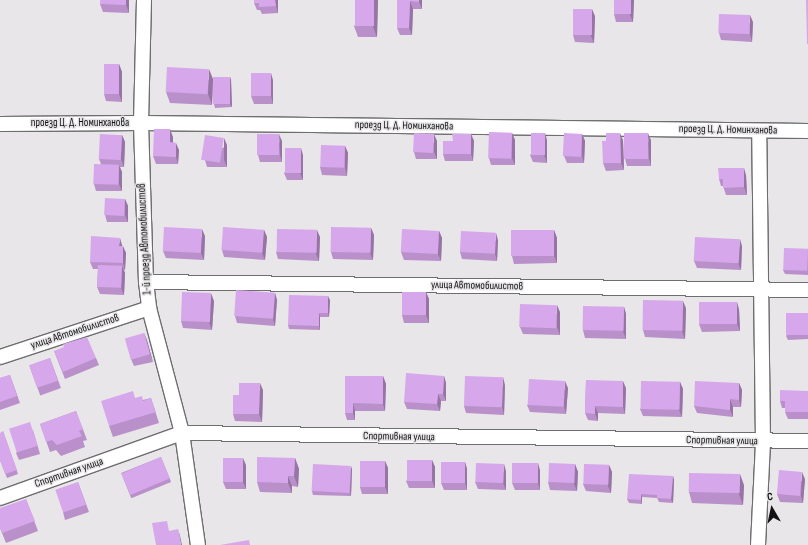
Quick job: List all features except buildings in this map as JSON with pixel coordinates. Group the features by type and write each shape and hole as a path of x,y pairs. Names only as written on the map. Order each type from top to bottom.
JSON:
{"street":[{"name":"1-й проезд Автомобилистов","path":"144,0 141,123 146,282 149,308 182,433 198,545"},
{"name":"проезд Ц. Д. Номинханова","path":"0,124 141,123 808,131"},
{"path":"758,545 763,442 759,131"},
{"name":"улица Автомобилистов","path":"146,282 808,290"},
{"name":"улица Автомобилистов","path":"0,357 149,308"},
{"name":"Спортивная улица","path":"0,498 182,433 763,442 808,441"}]}
